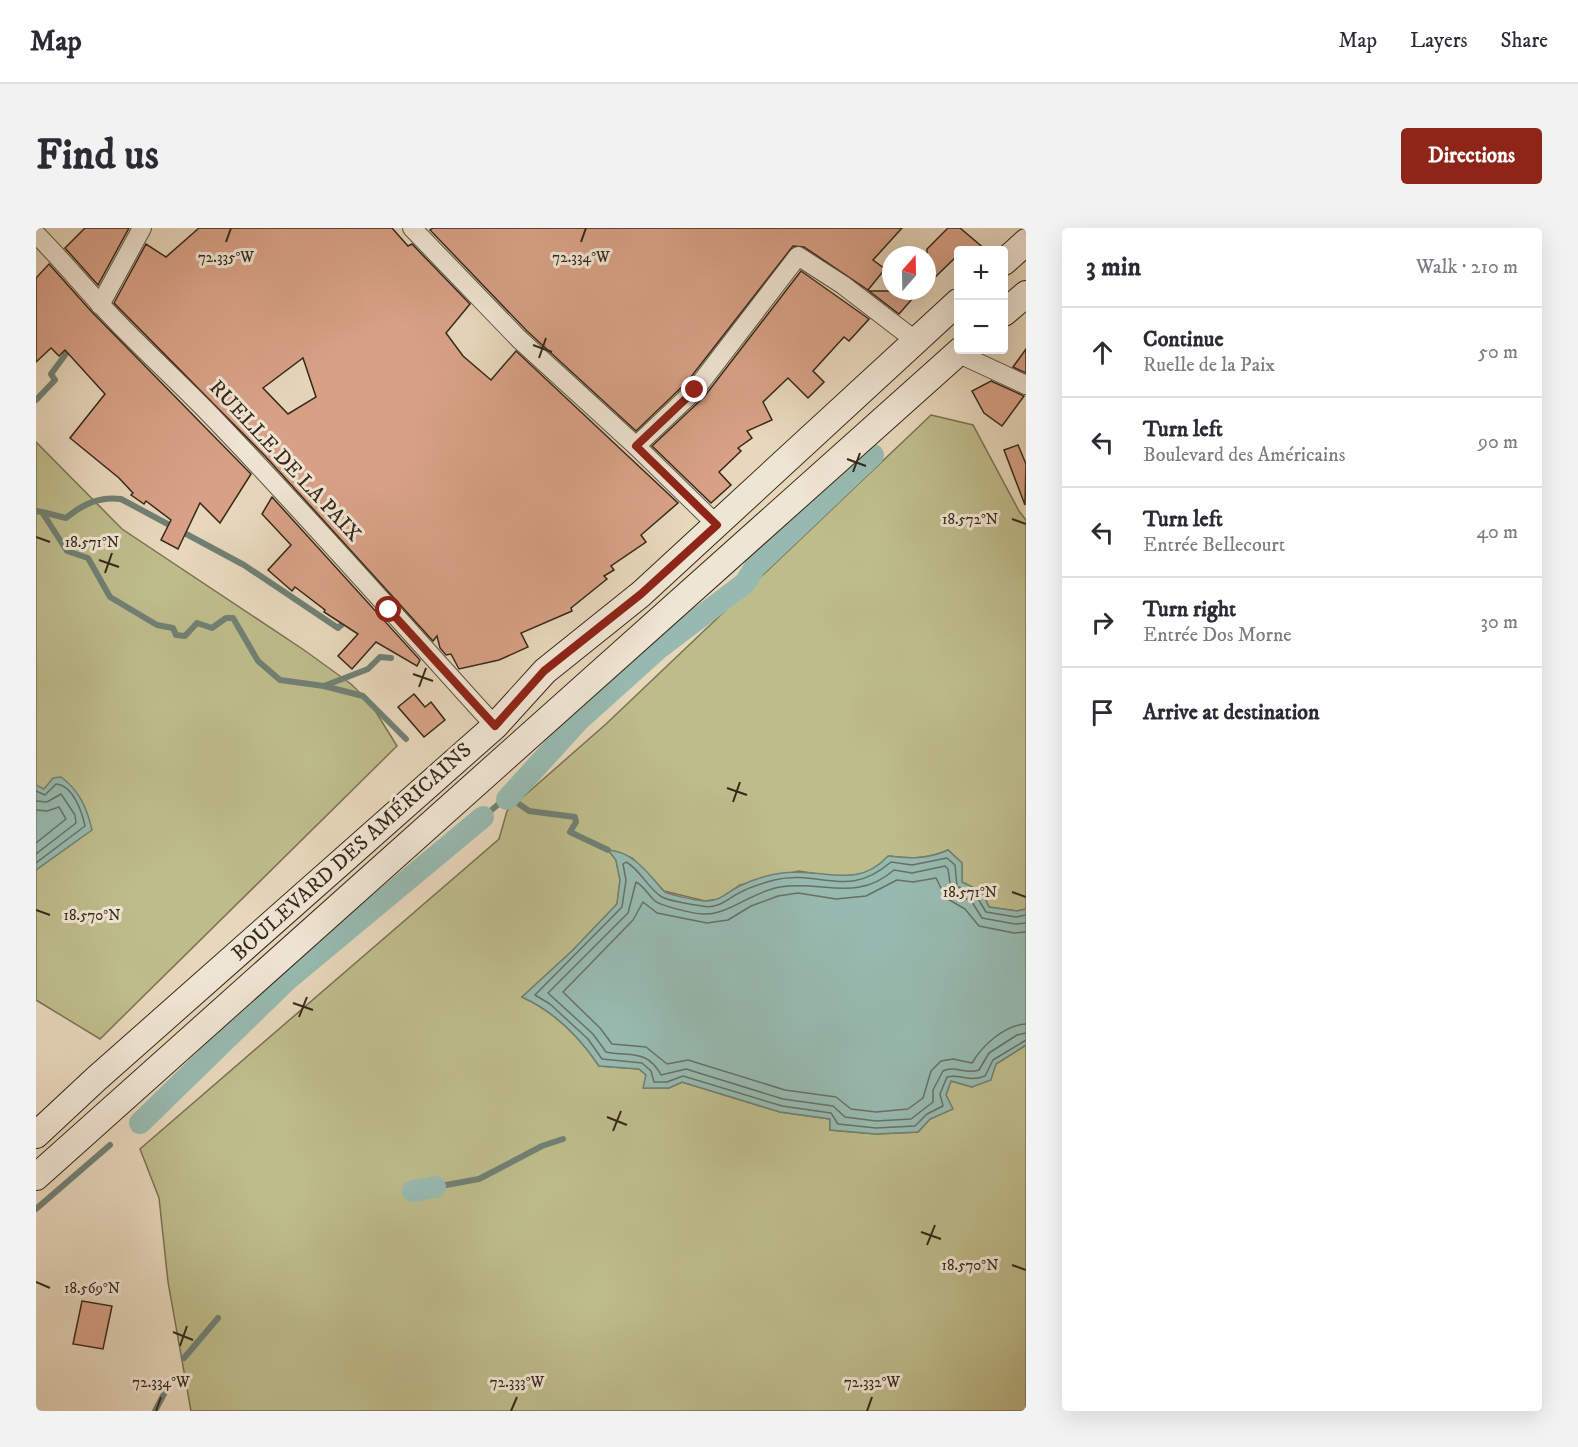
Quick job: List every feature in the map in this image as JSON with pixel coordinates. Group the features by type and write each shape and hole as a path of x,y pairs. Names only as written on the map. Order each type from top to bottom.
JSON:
{"main road":[{"path":"1008,258 1026,242"},
{"path":"1008,310 1026,294"},
{"name":"BOULEVARD DES AMÉRICAINS","path":"36,1135 96,1079 495,726 544,671 641,594 954,306"},
{"name":"BOULEVARD DES AMÉRICAINS","path":"36,1177 956,354"}],"street":[{"path":"100,305 142,228"},
{"path":"412,228 519,339 636,446 717,525"},
{"name":"RUELLE DE LA PAIX","path":"36,234 57,253 100,305 185,388 334,545 495,726"},
{"path":"636,446 695,390 798,256 843,285 916,341"},
{"path":"965,354 1026,385"}],"shaded area":[{"path":"931,415 973,425 1026,520 1026,909 1017,911 989,907 982,892 962,882 962,863 948,850 919,858 889,856 878,867 864,874 837,877 799,871 740,885 720,899 705,901 664,891 632,858 609,851 616,860 620,880 617,904 572,951 522,997 545,1010 565,1026 599,1066 639,1069 646,1075 644,1088 669,1088 682,1082 780,1112 830,1119 830,1130 876,1134 918,1132 930,1119 952,1109 946,1095 951,1081 972,1087 996,1064 1026,1045 1026,1411 191,1411 168,1282 159,1198 140,1149 499,839 507,811 606,724"},
{"path":"36,442 122,529 304,650 351,684 371,704 397,746 100,1039 36,1000"}],"water":[{"path":"61,777 73,788 81,800 92,830 36,870 36,785 44,789 53,778"},
{"path":"608,850 623,853 635,861 665,892 685,898 711,901 737,887 772,875 797,872 851,875 864,873 876,867 888,856 919,858 948,850 962,863 962,882 982,892 989,907 1017,911 1026,909 1026,1045 996,1064 991,1080 972,1087 951,1081 946,1095 953,1109 930,1119 918,1132 876,1134 830,1130 830,1119 780,1112 682,1082 669,1088 643,1088 646,1075 639,1069 599,1066 565,1026 545,1010 522,997 572,951 617,904 620,880 616,860"}],"building":[{"path":"85,228 129,228 98,285 65,248"},
{"path":"199,228 392,228 408,246 412,244 470,304 446,333 463,356 491,380 516,351 678,503 641,535 646,542 611,566 614,570 604,576 607,579 571,608 572,611 521,633 528,647 499,660 459,669 451,654 446,655 440,648 437,636 433,641 265,456 114,303 146,244 166,257","holes":["303,358 316,397 288,414 263,388"]},
{"path":"433,228 902,228 886,246 882,246 882,250 873,260 882,267 882,273 868,290 804,247 793,246 687,382 636,431 527,331 430,230"},
{"path":"948,228 960,228 981,246 954,246 954,259 936,276 936,246 930,246"},
{"path":"49,264 91,311 251,474 220,523 200,503 178,549 161,540 171,520 146,501 144,504 131,495 133,493 119,478 70,438 105,394 65,350 59,356 51,348 36,362 36,278"},
{"path":"801,271 869,319 849,341 844,337 813,371 824,382 808,398 788,378 763,402 772,420 747,431 752,438 738,448 741,451 719,472 731,485 711,503 652,446 704,397"},
{"path":"869,291 882,291 882,300 911,300 899,314"},
{"path":"1026,349 1026,373 1013,367"},
{"path":"991,381 1024,396 1002,426 984,413 972,391"},
{"path":"1018,445 1026,464 1025,505 1004,450"},
{"path":"272,497 420,660 417,666 376,642 352,669 338,656 358,634 324,612 325,610 295,587 292,591 268,570 291,545 262,514"},
{"path":"414,694 425,707 431,702 445,720 424,737 398,707"},
{"path":"82,1301 112,1306 103,1349 73,1344"}],"waterway":[{"path":"36,400 55,380 51,374 71,347"},
{"path":"507,799 579,720 658,649 745,583 755,567 873,455"},
{"path":"42,512 66,518 92,502 113,498 121,499 244,565 338,628 347,620"},
{"path":"36,511 42,512 67,551 88,558 110,597 157,625 173,628 176,635 185,636 197,623 212,628 226,618 233,618 258,661 280,680 324,686 363,696 406,739"},
{"path":"324,686 368,669 380,657 391,658"},
{"path":"477,815 483,817 500,803 512,799 529,811 575,817 576,822 570,832 608,850"},
{"path":"140,1123 287,980 483,817"},
{"path":"435,1187 479,1179 542,1146 563,1139"},
{"path":"36,1209 110,1145"},
{"path":"413,1191 435,1187"},
{"path":"184,1358 218,1318"},
{"path":"155,1411 165,1392"}],"route":[{"path":"389,610 495,726 544,671 641,594 717,525 636,446 695,390"}]}
